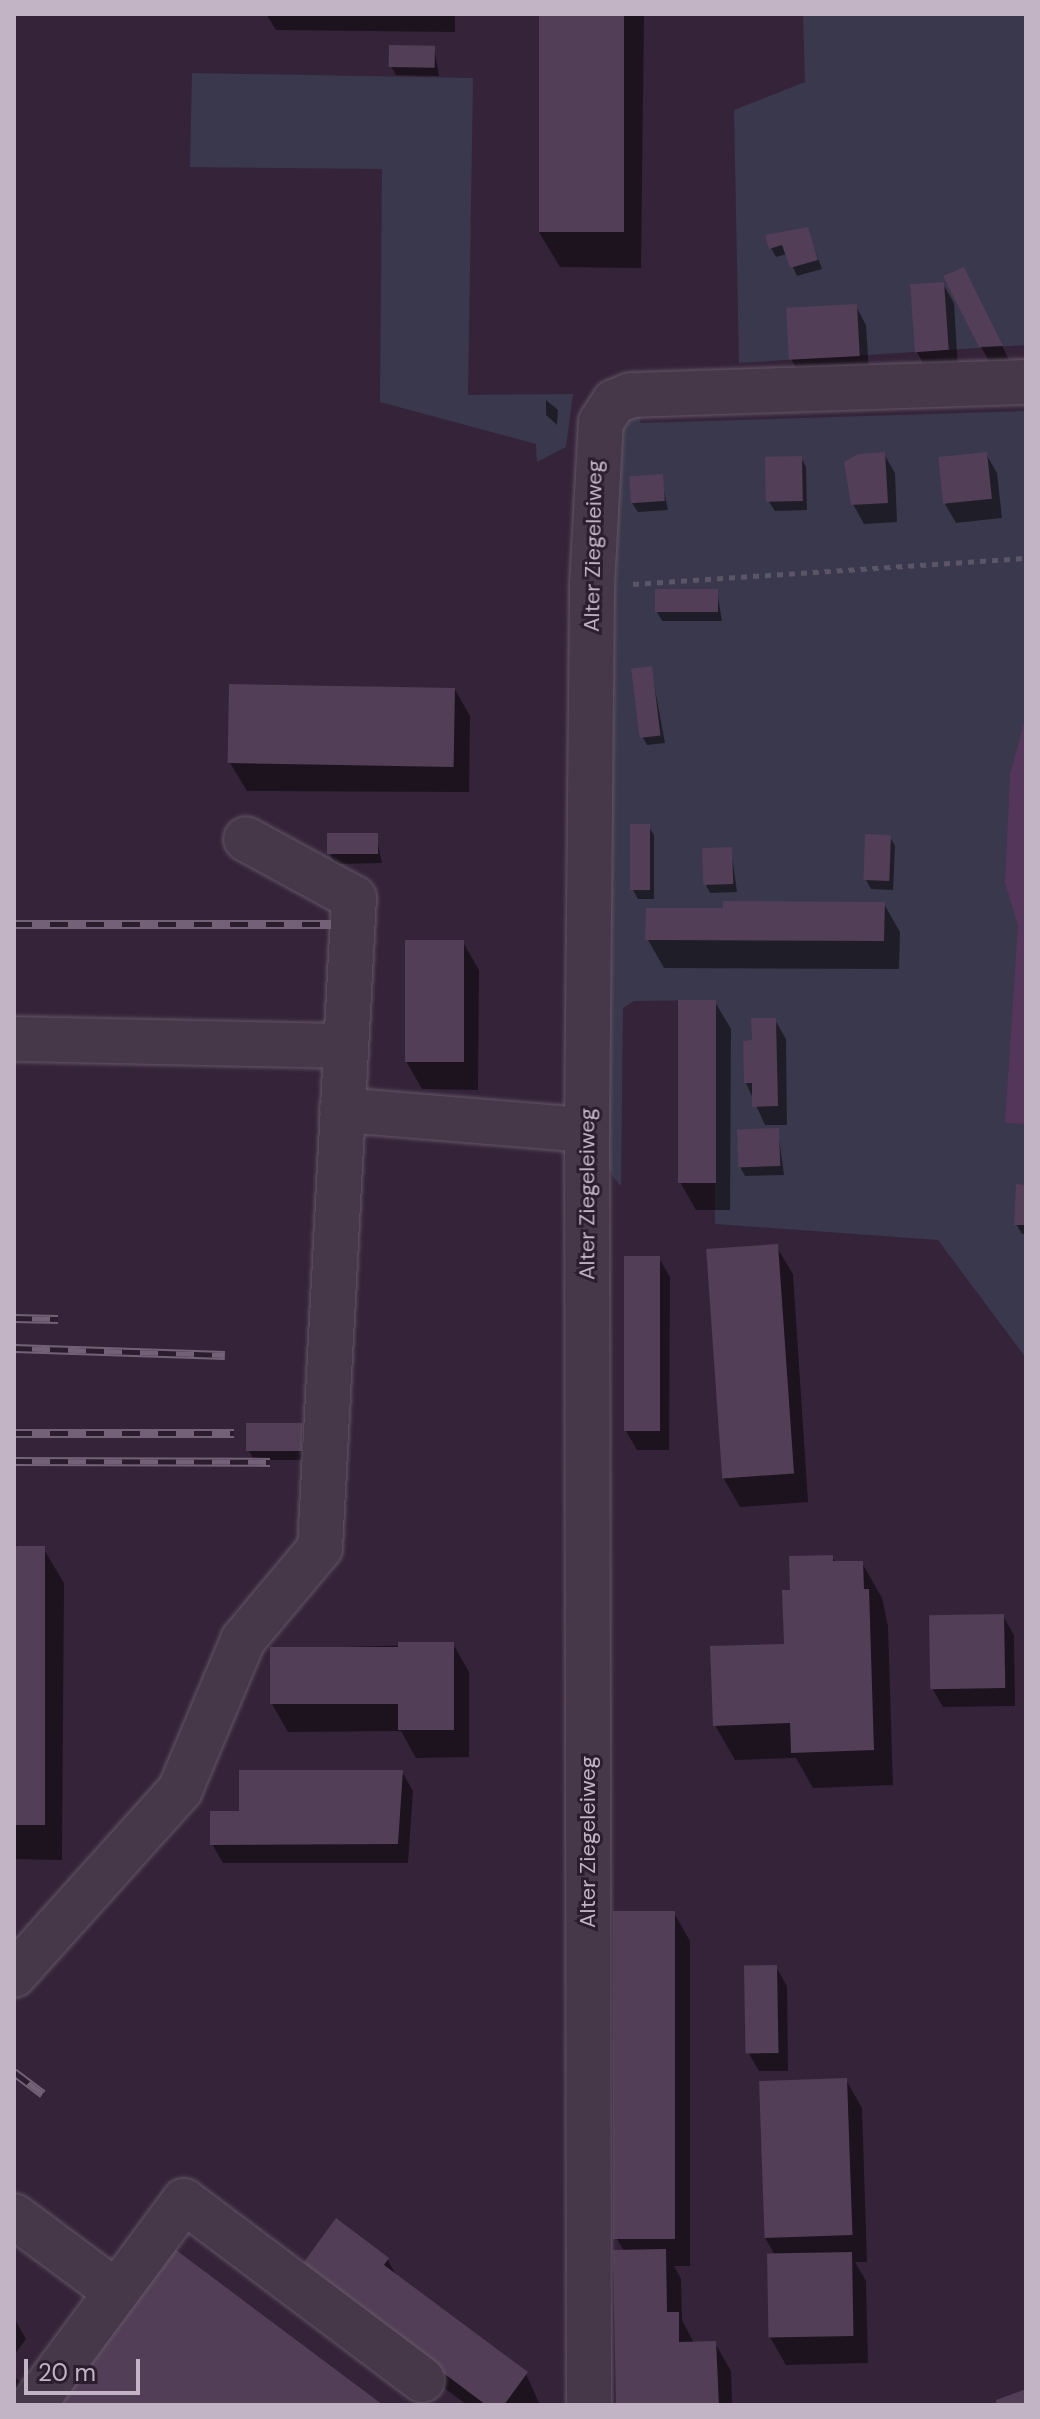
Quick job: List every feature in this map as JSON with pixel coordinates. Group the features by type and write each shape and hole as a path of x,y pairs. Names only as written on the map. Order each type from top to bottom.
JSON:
{"street":[{"name":"Alter Ziegeleiweg","path":"589,2405 587,1130 592,586 601,422 614,402 631,395 1026,382"},
{"path":"14,1975 180,1790 243,1640 320,1548 354,898 246,839"},
{"path":"14,1039 345,1046"},
{"path":"342,1110 587,1130"},
{"path":"33,2405 184,2201 422,2380"},
{"path":"14,2216 115,2291"}],"path":[{"path":"592,586 1026,558"}],"shaded area":[{"path":"803,14 1026,14 1026,345 739,363 734,110 805,82"},
{"path":"192,73 473,78 468,395 573,394 566,447 537,462 536,444 380,402 382,169 190,167"},
{"path":"642,406 640,423 1026,411 1026,1358 938,1240 715,1224 715,1000 634,1001 623,1008 621,1186 613,1177 605,1157 609,425"},
{"path":"1026,716 1026,1124 1005,1123 1018,925 1005,883 1010,774"}],"building":[{"path":"539,14 624,14 624,232 539,232"},
{"path":"389,45 435,46 435,68 389,67"},
{"path":"808,227 818,260 790,268 782,245 769,249 765,235"},
{"path":"964,267 1003,346 979,347 943,276"},
{"path":"944,282 949,350 915,352 910,284"},
{"path":"857,304 860,356 789,360 786,308"},
{"path":"885,452 888,503 851,505 844,462 858,454"},
{"path":"987,452 992,499 943,504 938,457"},
{"path":"802,456 803,501 766,502 765,457"},
{"path":"663,474 665,501 631,503 629,476"},
{"path":"655,589 718,589 718,612 655,612"},
{"path":"652,666 661,735 640,738 631,669"},
{"path":"229,684 455,688 454,767 228,763"},
{"path":"630,824 650,824 650,890 630,890"},
{"path":"327,833 378,833 378,854 327,854"},
{"path":"865,834 891,835 889,881 863,880"},
{"path":"732,847 733,884 703,885 702,848"},
{"path":"723,901 885,902 884,941 645,940 646,908 723,908"},
{"path":"405,940 464,940 464,1062 405,1062"},
{"path":"678,1000 716,1000 716,1183 678,1183"},
{"path":"751,1018 776,1018 778,1106 752,1107 752,1083 744,1083 743,1041 752,1040"},
{"path":"779,1128 780,1166 738,1167 737,1129"},
{"path":"1016,1184 1026,1185 1026,1225 1014,1225"},
{"path":"778,1244 794,1473 722,1478 706,1249"},
{"path":"624,1256 660,1256 660,1431 624,1431"},
{"path":"246,1423 302,1423 302,1451 246,1451"},
{"path":"14,1546 45,1546 45,1825 14,1825"},
{"path":"833,1555 833,1561 863,1561 864,1589 869,1589 874,1750 791,1753 790,1723 713,1726 710,1646 784,1644 782,1590 790,1590 789,1556"},
{"path":"1004,1614 1005,1688 930,1689 929,1615"},
{"path":"398,1642 454,1642 454,1730 398,1730 398,1704 270,1704 270,1647 398,1647"},
{"path":"239,1770 403,1770 398,1844 210,1845 210,1811 239,1811"},
{"path":"613,1911 675,1911 675,2239 613,2239"},
{"path":"777,1965 779,2053 746,2054 744,1966"},
{"path":"847,2078 852,2235 765,2238 759,2081"},
{"path":"336,2218 389,2258 384,2265 528,2372 504,2405 486,2405 301,2266"},
{"path":"168,2244 383,2405 59,2405"},
{"path":"666,2249 667,2312 679,2312 679,2342 716,2341 719,2405 616,2405 613,2250"},
{"path":"852,2252 853,2336 768,2337 767,2253"},
{"path":"1026,2389 1026,2405 997,2405 996,2400"}],"railway":[{"path":"14,924 331,924"},
{"path":"14,1318 58,1319"},
{"path":"14,1348 225,1355"},
{"path":"14,1433 234,1433"},
{"path":"14,1461 270,1462"},
{"path":"14,2072 43,2094"}]}
